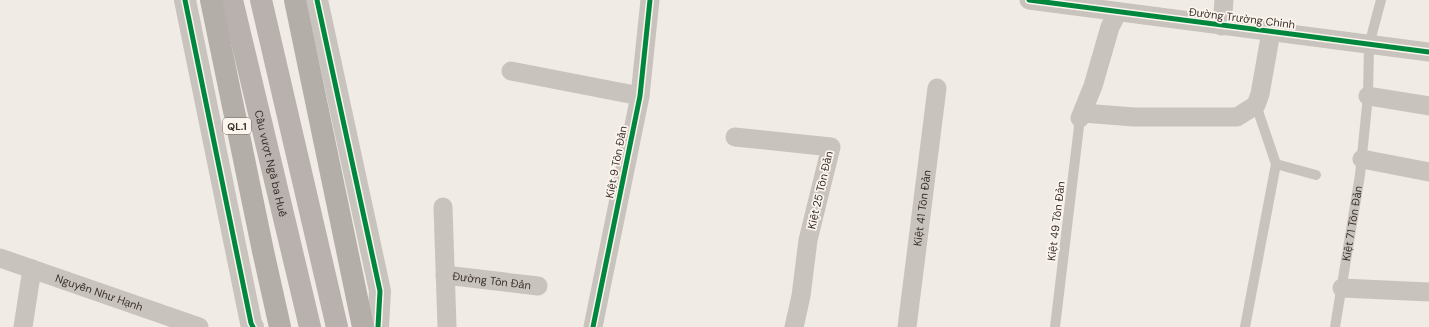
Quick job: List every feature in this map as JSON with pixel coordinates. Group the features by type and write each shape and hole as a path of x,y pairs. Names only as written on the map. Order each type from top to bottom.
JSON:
{"highway":[{"name":"QL.1","path":"211,0 280,327"},
{"path":"295,0 362,327"}],"main road":[{"name":"Cầu vượt Ngã ba Huế","path":"232,0 310,327"},
{"path":"261,0 337,327"}],"street":[{"path":"185,0 253,327"},
{"path":"317,0 380,291 378,327"},
{"name":"Kiệt 9 Tôn Đản","path":"593,327 640,96 650,0"},
{"name":"Đường Trường Chinh","path":"1029,0 1429,52"},
{"path":"1222,26 1224,0"},
{"path":"1118,12 1110,27 1093,86 1082,115 1134,117 1237,117 1256,105 1260,94 1271,32"},
{"path":"511,71 640,96"},
{"name":"Kiệt 41 Tôn Đản","path":"907,327 937,88"},
{"path":"1368,96 1429,106"},
{"name":"Kiệt 25 Tôn Đản","path":"735,137 831,147 808,240 801,296 794,327"},
{"path":"1362,159 1429,172"},
{"name":"Đường Tôn Đản","path":"443,207 448,327"},
{"name":"Nguyễn Như Hạnh","path":"0,258 199,327"},
{"path":"23,327 32,269"},
{"name":"Đường Tôn Đản","path":"446,275 538,286"},
{"path":"1342,288 1429,292"}],"lane":[{"name":"Kiệt 71 Tôn Đản","path":"1336,327 1362,159 1368,96 1370,45 1381,0"},
{"path":"1245,327 1276,164 1256,105"},
{"name":"Kiệt 49 Tôn Đản","path":"1055,327 1082,115"},
{"path":"1276,164 1316,175"}],"cycle path":[{"path":"185,0 253,327"},
{"path":"317,0 380,291 378,327"},
{"path":"593,327 640,96 650,0"},
{"path":"1029,0 1429,52"}]}
